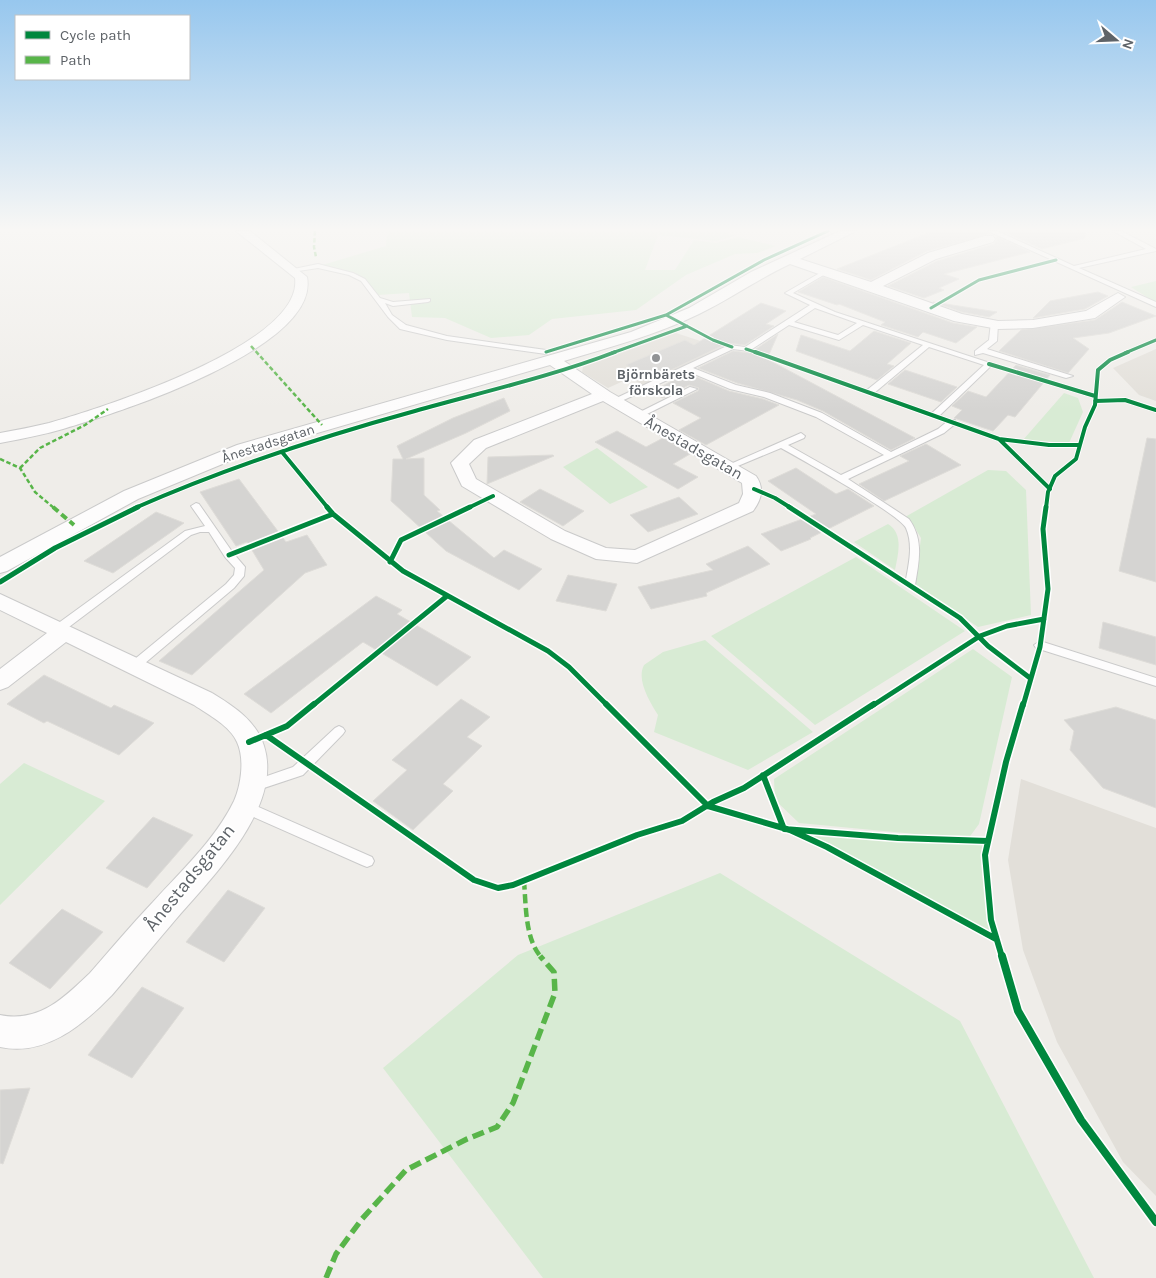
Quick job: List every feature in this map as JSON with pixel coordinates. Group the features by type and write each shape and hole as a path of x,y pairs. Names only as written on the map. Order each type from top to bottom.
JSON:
{"street":[{"path":"0,438 90,416 208,370 256,343 279,323 291,309 302,291"},
{"name":"Ånestadsgatan","path":"0,566 131,494 243,449 549,356 636,335 676,320 728,291"},
{"path":"882,291 959,318 994,324 1033,324 1090,315 1118,297"},
{"name":"Ånestadsgatan","path":"549,356 609,398 730,466 750,480 754,489 751,500 746,507 637,557 602,554 558,535 468,482 460,463 480,444 609,398"},
{"name":"Ånestadsgatan","path":"0,601 203,699 231,718 246,732 253,753 248,797 222,843 103,980 67,1015 40,1030 12,1035 0,1031"},
{"path":"0,680 60,631"}],"lane":[{"path":"371,291 390,316 403,327 447,338 549,356"},
{"path":"792,291 788,293 862,323 989,364 935,415"},
{"path":"1124,291 1156,305"},
{"path":"378,299 393,304 428,300"},
{"path":"609,398 687,368 732,347 746,350 815,305"},
{"path":"788,322 840,338 862,323"},
{"path":"972,359 993,341 994,324"},
{"path":"870,392 928,344"},
{"path":"982,350 1069,376"},
{"path":"687,368 733,387 767,396 819,415 890,455"},
{"path":"638,415 693,389"},
{"path":"841,479 941,432 952,422"},
{"path":"730,466 801,436"},
{"path":"781,444 841,479 906,522 912,528 915,539 910,585"},
{"path":"134,666 230,586 239,576 240,567 229,555 196,506"},
{"path":"60,631 188,533 199,529 211,529"},
{"path":"1040,644 1156,682"},
{"path":"248,797 298,771 339,731"},
{"path":"248,797 367,861"}],"shaded area":[{"name":"Björnbärets förskola","path":"676,333 725,349 645,386 630,378 608,388 582,372 583,367"},
{"path":"1156,349 1156,401 1139,395 1113,368"},
{"path":"1021,779 1156,828 1156,1196 1123,1162 1057,1042 1023,950 1008,860"}],"green space":[{"path":"374,291 664,291 636,310 552,319 529,335 491,338 445,318 412,317 409,293 378,295"},
{"path":"1137,291 1156,291 1156,303"},
{"path":"1064,393 1078,398 1083,412 1069,443 1023,440"},
{"path":"597,448 648,487 610,504 563,467"},
{"path":"988,470 1006,471 1026,490 1031,615 978,627 915,584 921,538 905,517"},
{"path":"888,524 896,533 899,545 895,570 854,542"},
{"path":"856,557 965,631 815,725 711,636"},
{"path":"705,640 813,732 748,770 654,732 658,715 643,684 642,671 644,665 663,652"},
{"path":"973,649 1012,677 979,824 968,839 799,823 775,800 774,779"},
{"path":"24,763 105,801 0,905 0,784"},
{"path":"790,830 898,838 988,841 991,920 996,939 827,847"},
{"path":"720,873 960,1021 1094,1278 543,1278 383,1068 518,955"}],"building":[{"path":"862,291 953,323 977,327 956,343 923,332 918,337 881,325 885,322 839,304 837,305 798,292"},
{"path":"902,291 942,291 924,298"},
{"path":"1098,292 1108,296 1085,309 1033,318 1050,301"},
{"path":"933,302 997,312 989,317 962,312"},
{"path":"1122,302 1156,316 1109,333 1073,338 1089,349 1068,373 999,351 1021,330 1095,320"},
{"path":"761,303 786,311 766,324 774,326 745,345 728,343 652,379 626,365 685,340 694,345"},
{"path":"874,331 911,343 887,364 894,366 877,380 796,351 801,335 850,351"},
{"path":"778,334 767,359 915,438 891,450 823,411 797,400 737,383 698,368 733,351 750,353"},
{"path":"1016,365 1050,375 1015,417 1008,415 993,431 954,418 962,410 952,406 968,391 986,397"},
{"path":"905,370 957,387 941,402 888,384"},
{"path":"687,373 729,391 779,405 706,445 679,430 701,418 673,403 698,391 699,388 689,385 663,398 651,392"},
{"path":"504,398 510,411 466,433 406,459 424,458 424,495 440,510 437,511 494,558 504,550 542,569 519,590 446,551 391,501 393,459 403,459 397,446 453,418"},
{"path":"617,431 646,447 663,438 690,454 673,464 698,477 678,489 595,442"},
{"path":"1147,438 1156,439 1156,582 1119,571"},
{"path":"926,444 961,465 884,501 859,484 909,461 900,456"},
{"path":"554,456 487,484 488,457"},
{"path":"796,468 836,494 848,489 874,506 811,539 781,551 761,534 816,514 768,481"},
{"path":"239,479 286,542 307,535 327,565 305,573 192,675 159,661 264,570 247,542 236,546 200,492"},
{"path":"540,489 584,511 563,526 520,502"},
{"path":"679,497 698,514 648,532 630,515"},
{"path":"156,512 184,523 113,573 84,561"},
{"path":"748,546 770,564 706,593 707,596 651,609 638,587 713,570 706,564"},
{"path":"568,575 617,584 606,611 556,601"},
{"path":"376,596 402,610 397,614 471,657 437,686 363,642 271,713 244,694"},
{"path":"1103,622 1156,637 1156,665 1099,648"},
{"path":"44,675 111,708 114,705 154,723 119,755 47,721 44,723 7,704"},
{"path":"461,699 490,717 467,737 482,746 443,784 453,791 413,830 373,801 407,770 392,760"},
{"path":"1116,707 1156,720 1156,808 1103,788 1070,750 1074,731 1064,720"},
{"path":"153,817 193,835 147,888 106,868"},
{"path":"228,890 265,908 224,962 186,942"},
{"path":"62,909 103,932 50,989 9,963"},
{"path":"142,987 184,1008 132,1078 88,1055"},
{"path":"30,1088 3,1164 0,1163 0,1090"}],"marked path":[{"path":"251,346 322,425"},
{"path":"20,468 40,448 85,425 108,409"},
{"path":"0,459 20,468 35,492 74,525"},
{"path":"326,1278 336,1254 362,1219 406,1170 467,1139 497,1127 513,1103 555,993 554,972 534,949 528,920 524,881"}],"cycle path":[{"path":"709,291 666,315 713,340 732,347"},
{"path":"931,308 961,291"},
{"path":"546,352 666,315"},
{"path":"0,582 55,548 111,519 230,469 352,429 555,373 687,326"},
{"path":"1156,340 1110,360 1098,370 1095,405 1085,427 1076,459 1055,476 1048,492 1043,529 1048,589 1040,647 1006,762 985,855 991,920 1018,1011 1081,1120 1156,1222"},
{"path":"746,349 999,439 1049,445 1079,445"},
{"path":"989,364 1095,396"},
{"path":"1095,401 1125,400 1156,410"},
{"path":"999,439 1050,489"},
{"path":"282,452 333,514 403,571 548,651 569,667 708,806 790,830 827,847 996,939"},
{"path":"754,489 775,498 960,618 988,646 1030,678"},
{"path":"390,562 401,540 493,496"},
{"path":"229,555 333,514"},
{"path":"249,742 287,726 447,596"},
{"path":"266,735 474,880 498,888 513,885 637,835 682,821 713,802 744,788 980,636 1007,626 1044,619"},
{"path":"763,775 784,829 898,838 988,841"}],"place":[{"name":"Björnbärets förskola","path":"656,358"}]}
